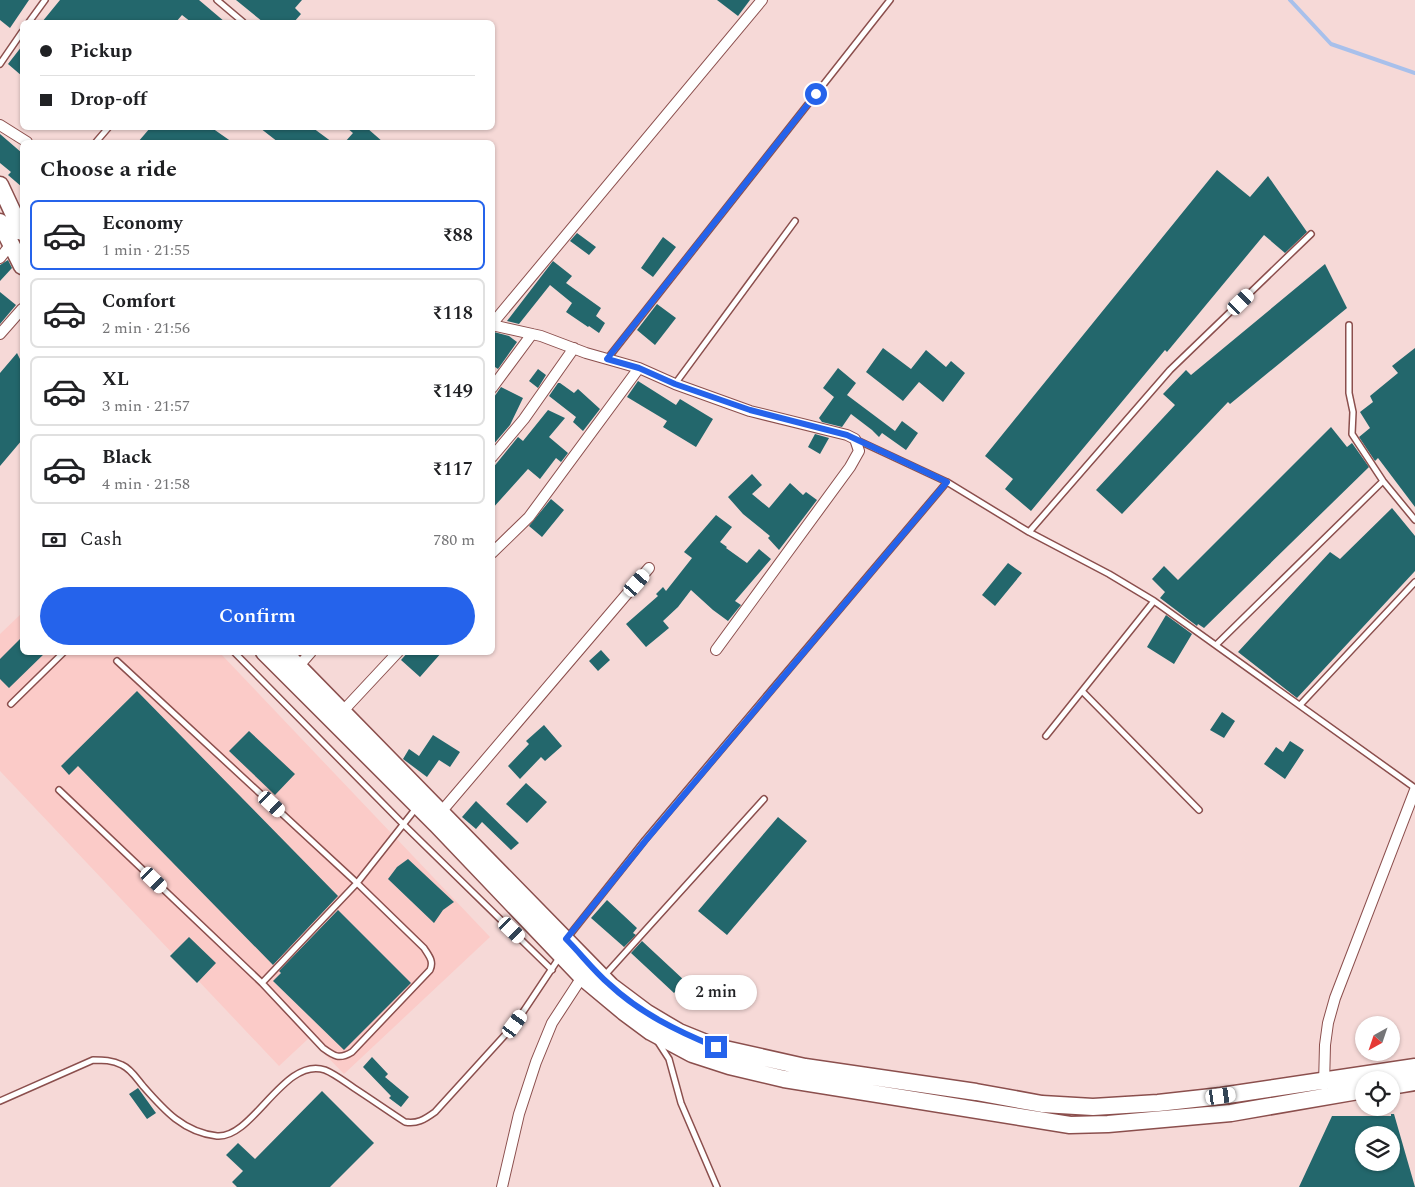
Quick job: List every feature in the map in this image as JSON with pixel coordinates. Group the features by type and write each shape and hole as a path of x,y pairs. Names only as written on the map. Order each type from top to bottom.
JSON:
{"highway":[{"path":"0,185 17,238 20,255"},
{"path":"0,222 17,238"},
{"path":"267,655 418,806 561,955 647,1014 679,1032 716,1047 753,1057 804,1075 976,1092 1042,1104 1094,1107 1325,1088 1415,1068"},
{"path":"287,655 566,939 592,977 651,1032 692,1054 729,1066 784,1080 804,1075"},
{"path":"1400,1084 1415,1082"},
{"path":"1325,1088 1355,1090"}],"street":[{"path":"495,321 762,0"},
{"path":"0,124 24,140"},
{"path":"0,258 17,238"},
{"path":"0,334 20,311"},
{"path":"495,326 532,334 639,368 675,384 750,410 856,439 859,451 850,467 716,650"},
{"path":"495,384 532,334"},
{"path":"495,453 520,424 574,348"},
{"path":"495,549 529,517 639,368"},
{"path":"441,812 649,568"},
{"path":"298,667 308,655"},
{"path":"342,712 395,655"},
{"path":"1325,1088 1328,1023 1335,998 1415,789"},
{"path":"502,1187 519,1114 536,1062 552,1023 592,977"}],"lane":[{"path":"30,20 45,0"},
{"path":"217,0 241,20"},
{"path":"607,359 890,0"},
{"path":"0,64 20,35"},
{"path":"98,140 106,130"},
{"path":"675,384 795,221"},
{"path":"1029,532 1170,370 1311,234"},
{"path":"1349,325 1349,393 1352,412 1352,434 1383,481 1415,520"},
{"path":"856,439 947,482 1029,532 1109,574 1154,601 1415,789"},
{"path":"1216,644 1383,481"},
{"path":"566,939 646,840 947,482"},
{"path":"1300,706 1415,582"},
{"path":"1046,736 1154,601"},
{"path":"11,704 61,655"},
{"path":"237,655 402,824 552,970"},
{"path":"59,790 262,983 323,1048 334,1056 345,1057 352,1052 424,978 432,965 431,959 424,948 357,883 117,661"},
{"path":"1082,691 1199,810"},
{"path":"592,977 764,799"},
{"path":"262,983 357,883 418,806"},
{"path":"0,1101 92,1060 109,1060 124,1066 166,1113 183,1125 210,1134 227,1135 241,1126 286,1083 300,1072 311,1068 325,1070 338,1077 404,1122 413,1123 424,1120 435,1112 515,1024 561,955"},
{"path":"651,1032 669,1059 681,1103 717,1187"}],"shaded area":[{"path":"20,615 20,655 222,655 490,937 344,1074 309,1038 279,1066 0,771 0,634"}],"building":[{"path":"0,0 29,0 10,28 0,20"},
{"path":"60,0 199,0 223,20 188,20 182,15 178,20 44,20"},
{"path":"236,0 302,0 295,8 301,14 296,20 261,20"},
{"path":"717,0 750,0 738,16"},
{"path":"20,49 20,74 8,64"},
{"path":"148,130 215,130 229,140 140,140"},
{"path":"263,130 316,130 329,140 275,140"},
{"path":"349,130 369,130 381,140 347,140 353,133"},
{"path":"0,134 20,151 20,185 8,175 11,172 0,163"},
{"path":"1217,170 1250,197 1268,176 1307,232 1285,253 1264,235 1031,511 1005,489 1013,479 985,456"},
{"path":"577,233 596,247 589,255 570,241"},
{"path":"663,237 676,247 653,277 641,268"},
{"path":"8,260 12,268 0,281 0,265"},
{"path":"553,261 572,276 566,283 601,308 596,316 605,323 599,333 566,312 572,303 550,285 519,324 507,321"},
{"path":"1325,264 1347,308 1230,404 1228,402 1122,514 1096,490 1175,405 1163,394 1186,370 1191,375"},
{"path":"0,292 16,305 0,324"},
{"path":"657,304 676,318 655,345 637,330"},
{"path":"495,332 509,336 517,342 498,369 495,367"},
{"path":"883,348 911,369 926,350 946,367 951,361 965,373 943,402 919,382 903,401 866,372"},
{"path":"1415,348 1415,507 1378,458 1375,461 1359,437 1370,428 1360,412 1373,402 1370,396 1398,373 1392,366"},
{"path":"17,353 20,359 20,442 0,466 0,373"},
{"path":"838,368 856,383 847,395 895,431 902,421 918,433 906,450 882,433 879,437 851,414 842,427 822,422 819,418 834,397 823,388"},
{"path":"538,369 546,375 538,388 529,381"},
{"path":"638,381 676,405 680,399 713,419 696,447 663,427 667,421 627,397"},
{"path":"558,383 574,393 578,389 600,409 583,431 573,422 576,417 549,396"},
{"path":"501,387 523,398 510,425 495,442 495,396"},
{"path":"548,410 565,418 549,437 568,453 561,462 556,458 540,479 528,469 495,506 495,465 518,437 523,441"},
{"path":"1331,427 1347,447 1352,443 1369,467 1204,628 1198,624 1197,626 1160,598 1165,592 1152,579 1164,566 1178,580"},
{"path":"815,434 829,438 820,454 808,447"},
{"path":"752,474 762,485 752,494 769,508 790,483 803,495 806,492 817,500 779,550 768,538 770,536 743,514 728,497"},
{"path":"551,499 564,510 542,537 529,526"},
{"path":"1392,508 1415,536 1415,571 1297,698 1238,652 1330,552 1340,559"},
{"path":"716,515 732,527 720,542 726,548 747,563 759,549 771,559 735,601 741,605 728,621 691,590 678,607 663,621 669,628 646,647 626,624 658,596 656,594 663,587 666,591 692,558 684,552"},
{"path":"1008,563 1022,573 995,606 982,595"},
{"path":"1166,615 1192,634 1174,664 1147,647"},
{"path":"20,639 20,655 43,655 9,688 0,679 0,659"},
{"path":"601,650 610,660 598,671 589,661"},
{"path":"405,655 439,655 420,677 401,660"},
{"path":"137,691 338,896 273,965 78,766 69,775 61,766"},
{"path":"1222,712 1235,721 1224,738 1210,730"},
{"path":"544,725 562,746 545,761 541,757 520,779 508,766 529,744 526,741"},
{"path":"249,731 295,774 275,795 229,751"},
{"path":"433,735 460,752 450,767 439,760 427,777 403,759 409,749 419,756"},
{"path":"1290,741 1304,750 1285,779 1264,764 1276,747 1283,752"},
{"path":"526,783 547,802 527,823 506,804"},
{"path":"476,801 519,843 511,850 482,822 476,829 462,817"},
{"path":"778,817 807,841 727,935 698,911"},
{"path":"408,859 454,902 443,910 434,923 388,879 397,867"},
{"path":"607,900 637,928 633,933 636,935 624,947 591,918"},
{"path":"338,910 411,983 344,1050 273,981 281,973 279,971"},
{"path":"189,937 216,963 197,983 170,956"},
{"path":"642,941 685,981 674,993 631,953"},
{"path":"372,1057 388,1074 385,1077 409,1097 401,1107 389,1098 391,1096 363,1067"},
{"path":"138,1088 156,1113 147,1119 129,1094"},
{"path":"322,1091 374,1143 330,1187 237,1187 232,1182 243,1171 226,1155 238,1143 255,1159"},
{"path":"1332,1116 1395,1116 1397,1126 1355,1126 1355,1171 1400,1171 1400,1135 1415,1187 1299,1187"}],"waterway":[{"path":"1290,0 1331,44 1415,73"}],"route":[{"path":"716,1047 679,1032 647,1014 602,978 566,939 646,840 947,482 847,435 750,410 675,384 639,368 607,359 816,94"}]}
